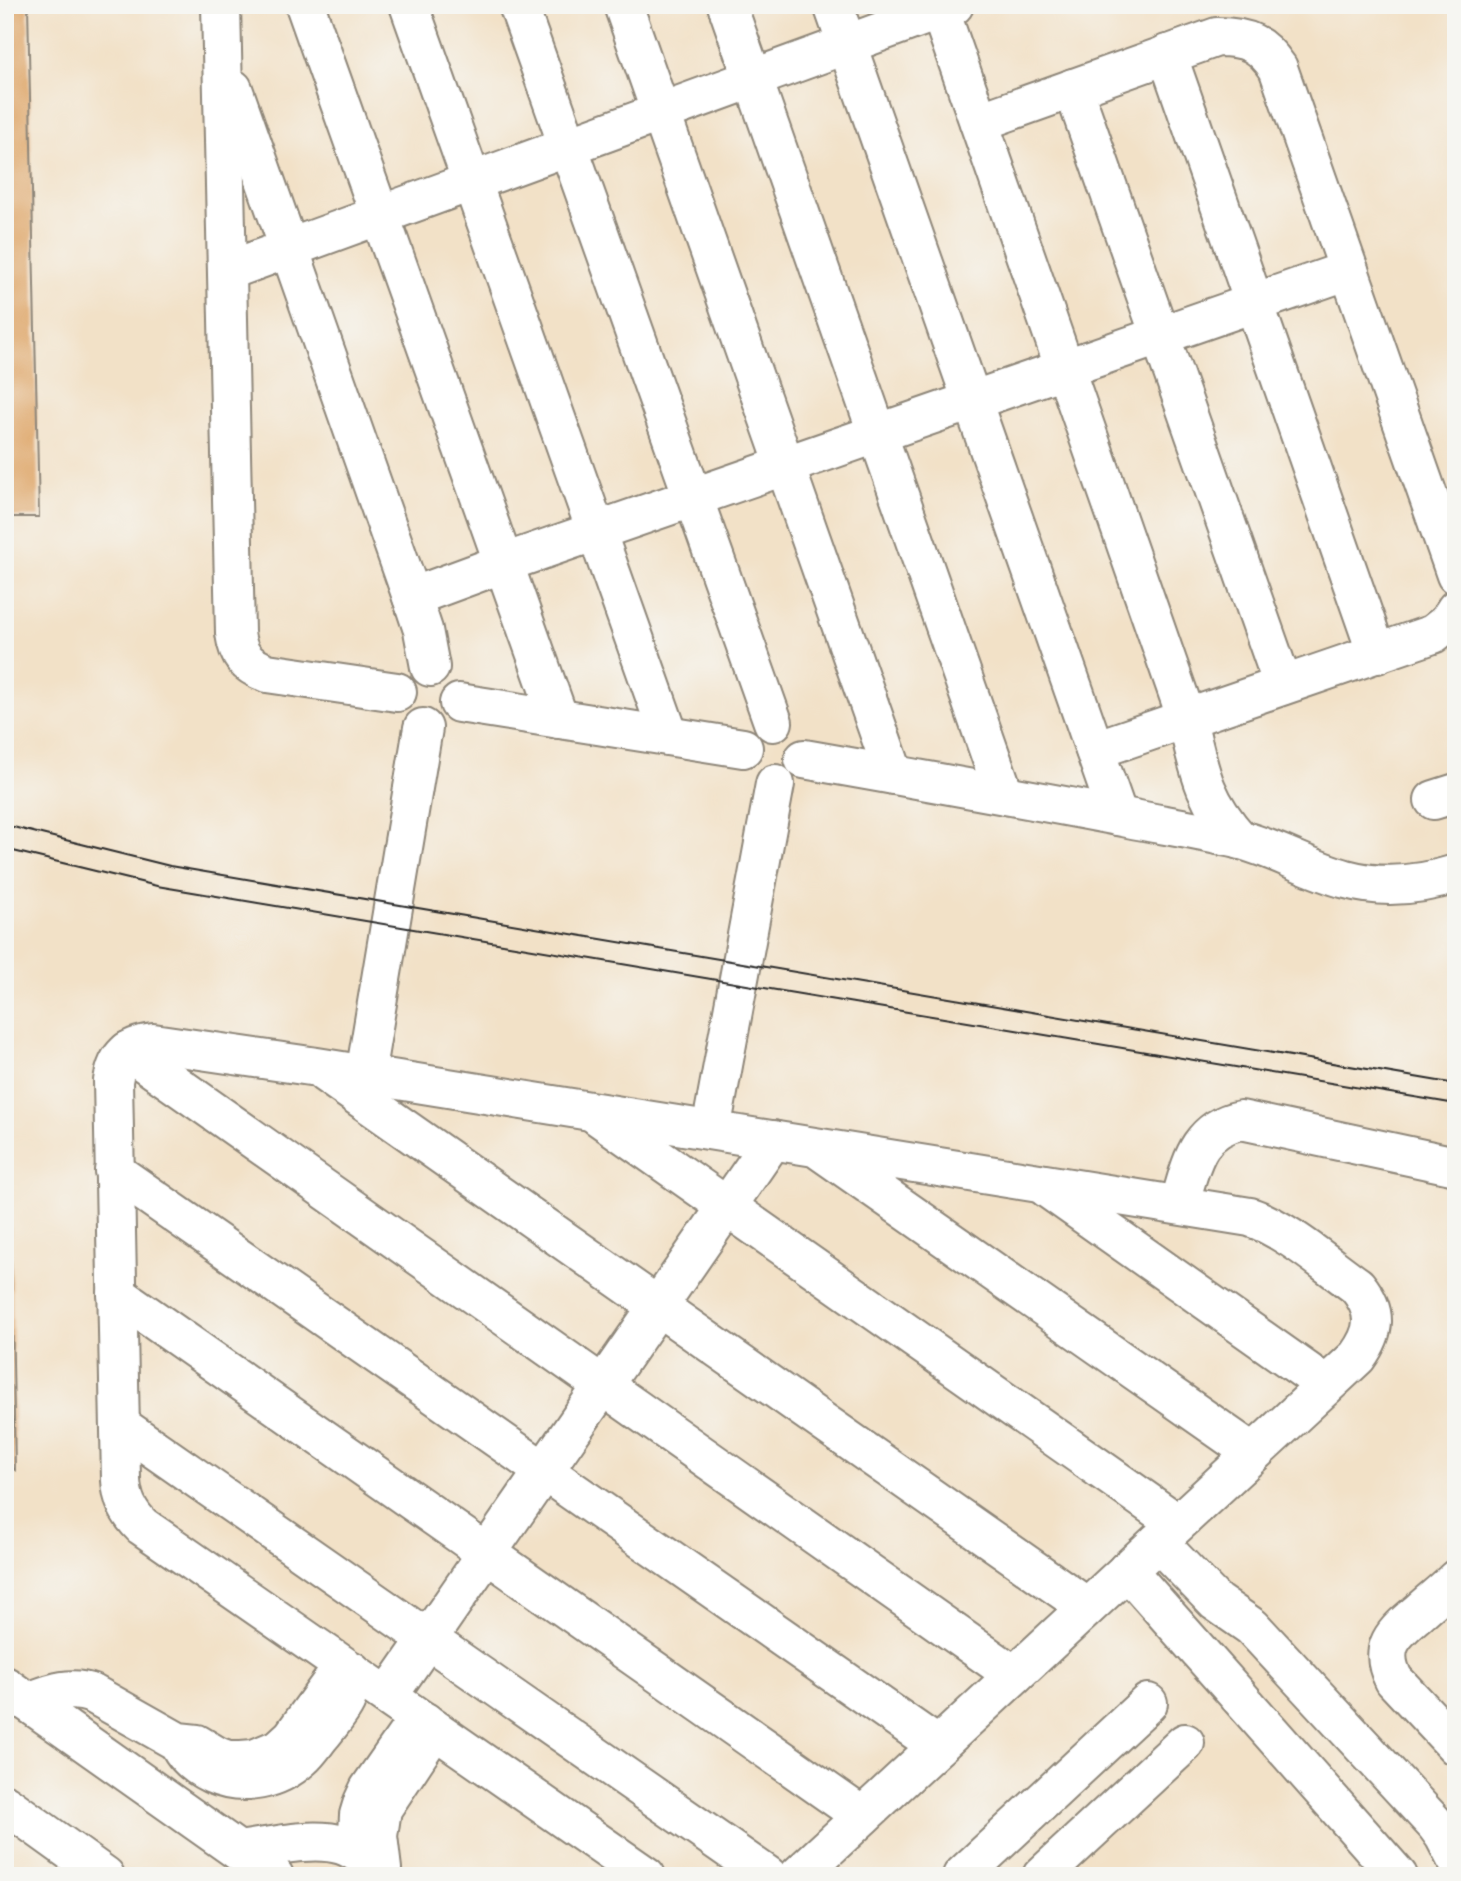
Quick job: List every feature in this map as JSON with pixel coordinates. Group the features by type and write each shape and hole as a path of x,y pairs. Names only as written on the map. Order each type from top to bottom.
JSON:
{"street":[{"path":"221,5 237,647 244,660 267,673 397,692"},
{"path":"305,5 559,719"},
{"path":"409,5 669,736"},
{"path":"518,5 773,722"},
{"path":"623,5 894,775"},
{"path":"727,5 1004,794"},
{"path":"833,5 1118,816"},
{"path":"227,271 944,7 979,122 1187,719 1202,781 1223,821 1240,840"},
{"path":"979,122 1217,37 1235,37 1252,42 1268,53 1278,68 1456,575"},
{"path":"1167,54 1377,653"},
{"path":"222,58 412,597 423,630 430,667"},
{"path":"1073,88 1283,685"},
{"path":"412,597 503,563 1349,270"},
{"path":"1095,750 1433,634 1447,624 1456,609"},
{"path":"430,667 441,669 452,678 458,690 459,703 454,715 446,723 435,728 423,728 412,724 403,716 397,692 403,680 414,670 430,667"},
{"path":"459,703 743,748"},
{"path":"773,722 786,725 797,733 804,745 804,759 799,771 789,780 775,784 761,782 750,774 744,761 743,748 749,735 760,726 773,722"},
{"path":"365,1075 423,728"},
{"path":"804,759 1004,794 1240,840 1282,853 1347,880 1408,884 1456,874"},
{"path":"711,1130 775,784"},
{"path":"646,1876 133,1517 122,1494 113,1081 114,1070 128,1051 153,1043 1239,1214 1261,1220 1280,1230 1357,1286 1367,1298 1372,1313 1372,1330 1357,1357 798,1876"},
{"path":"128,1051 1014,1675"},
{"path":"317,1068 1087,1606"},
{"path":"591,1111 727,1206 1168,1532 1239,1641 1411,1832 1456,1868 1450,1876"},
{"path":"1179,1205 1196,1152 1205,1139 1217,1128 1241,1120 1456,1166"},
{"path":"388,1696 774,1140"},
{"path":"813,1146 1253,1453"},
{"path":"114,1171 938,1746"},
{"path":"1039,1183 1326,1385"},
{"path":"117,1294 862,1816"},
{"path":"120,1425 768,1876"},
{"path":"1127,1570 1398,1876"},
{"path":"1456,1579 1397,1631 1390,1642 1387,1655 1388,1668 1394,1680 1456,1746"},
{"path":"1216,1602 1252,1627 1436,1825 1456,1859"},
{"path":"1191,1642 1199,1670 1208,1686 1362,1858 1383,1876"},
{"path":"16,1694 83,1690 178,1742 197,1744 228,1760 254,1759 280,1748 292,1737 331,1683 352,1671"},
{"path":"16,1694 274,1876"},
{"path":"962,1876 1148,1703"},
{"path":"377,1866 359,1815 369,1789 408,1733 425,1722"},
{"path":"1042,1876 1185,1743"},
{"path":"5,1804 105,1876"},
{"path":"239,1851 318,1841 345,1845 377,1866"}],"building":[{"path":"5,5 28,5 39,517 5,517"},
{"path":"5,1094 8,1094 15,1470 5,1463"}],"tram line":[{"path":"5,825 170,866 1456,1084"},
{"path":"5,849 157,886 1456,1104"}]}
